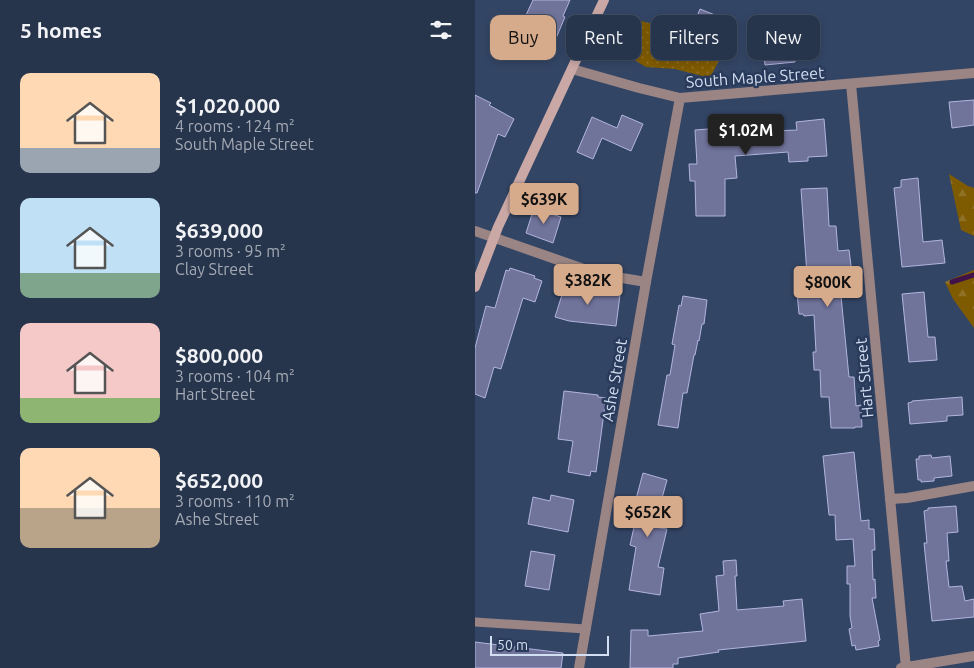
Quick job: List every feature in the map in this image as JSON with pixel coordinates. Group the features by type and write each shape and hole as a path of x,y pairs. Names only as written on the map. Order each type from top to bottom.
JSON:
{"main road":[{"path":"475,287 494,237 604,0"}],"street":[{"name":"South Maple Street","path":"572,69 680,98 974,74"},
{"name":"Hart Street","path":"851,84 904,668"},
{"name":"Ashe Street","path":"579,668 645,282 680,98"},
{"path":"475,231 598,274 645,282"},
{"path":"890,499 907,498 974,486"},
{"path":"904,668 974,656"}],"lane":[{"path":"475,622 586,629"}],"green space":[{"path":"641,21 651,24 651,60 719,60 710,78 675,69 646,67 634,60 641,60"},
{"path":"949,174 974,188 974,236 961,230"},
{"path":"974,270 974,328 953,299 945,282"}],"building":[{"path":"533,0 570,0 556,38 556,15 526,15"},
{"path":"700,9 715,15 698,15"},
{"path":"764,60 795,60 795,62 765,65"},
{"path":"475,95 491,103 489,105 514,119 505,137 498,134 477,193 475,193"},
{"path":"974,100 974,125 952,128 949,102"},
{"path":"622,115 643,124 631,151 602,138 593,159 577,152 592,117 617,128"},
{"path":"824,119 827,156 808,157 808,161 789,162 788,152 735,156 737,178 725,179 725,216 696,216 695,181 690,181 689,164 697,164 695,130 721,128 722,133 747,131 746,125 771,123 772,131 797,130 796,122"},
{"path":"918,178 923,242 942,240 945,263 902,267 894,188 901,187 901,180"},
{"path":"827,188 829,226 836,226 838,251 849,250 852,274 839,276 849,377 854,377 856,406 861,405 862,427 855,428 831,428 829,397 821,397 820,370 814,370 813,352 816,352 814,315 804,316 799,314 797,292 808,289 801,189"},
{"path":"534,208 561,217 553,243 526,233"},
{"path":"510,268 535,276 534,278 542,281 535,302 523,298 501,369 494,367 485,398 475,394 475,348 486,306 495,308 506,270 509,271"},
{"path":"566,282 582,287 581,290 620,295 616,326 569,321 555,317"},
{"path":"924,292 928,337 935,337 937,360 909,362 902,294"},
{"path":"683,296 707,300 704,324 702,324 694,355 687,393 683,393 678,428 658,425 667,375 670,375 675,345 672,344 679,305 681,306"},
{"path":"564,391 598,395 598,397 606,398 596,472 591,471 590,476 568,472 573,441 558,439"},
{"path":"962,397 963,415 947,416 947,421 910,424 908,403 912,401"},
{"path":"854,452 861,521 869,520 869,529 874,529 875,550 872,550 876,598 872,598 880,640 878,641 879,646 856,650 855,645 852,646 849,629 852,628 850,584 847,584 847,566 855,566 853,539 836,540 835,515 829,515 823,456"},
{"path":"931,455 932,458 950,456 952,476 934,478 934,481 921,482 921,480 918,480 916,459 919,459 919,456"},
{"path":"643,473 667,480 654,527 667,529 658,567 664,568 660,595 629,590 636,547 630,545 640,500 636,499"},
{"path":"551,495 574,500 568,532 528,524 533,497 550,501"},
{"path":"956,506 958,532 947,533 949,561 946,561 949,587 962,586 965,601 974,599 974,617 932,621 924,543 927,543 924,511 928,510 928,508"},
{"path":"531,551 555,555 549,590 525,586"},
{"path":"736,560 737,610 784,606 783,601 802,599 806,641 718,650 719,652 678,658 678,664 673,664 673,668 630,668 631,630 648,630 648,636 703,631 700,614 719,611 716,576 724,575 723,561"},
{"path":"475,642 563,653 561,668 475,668"}],"waterway":[{"path":"952,282 974,275"}]}
